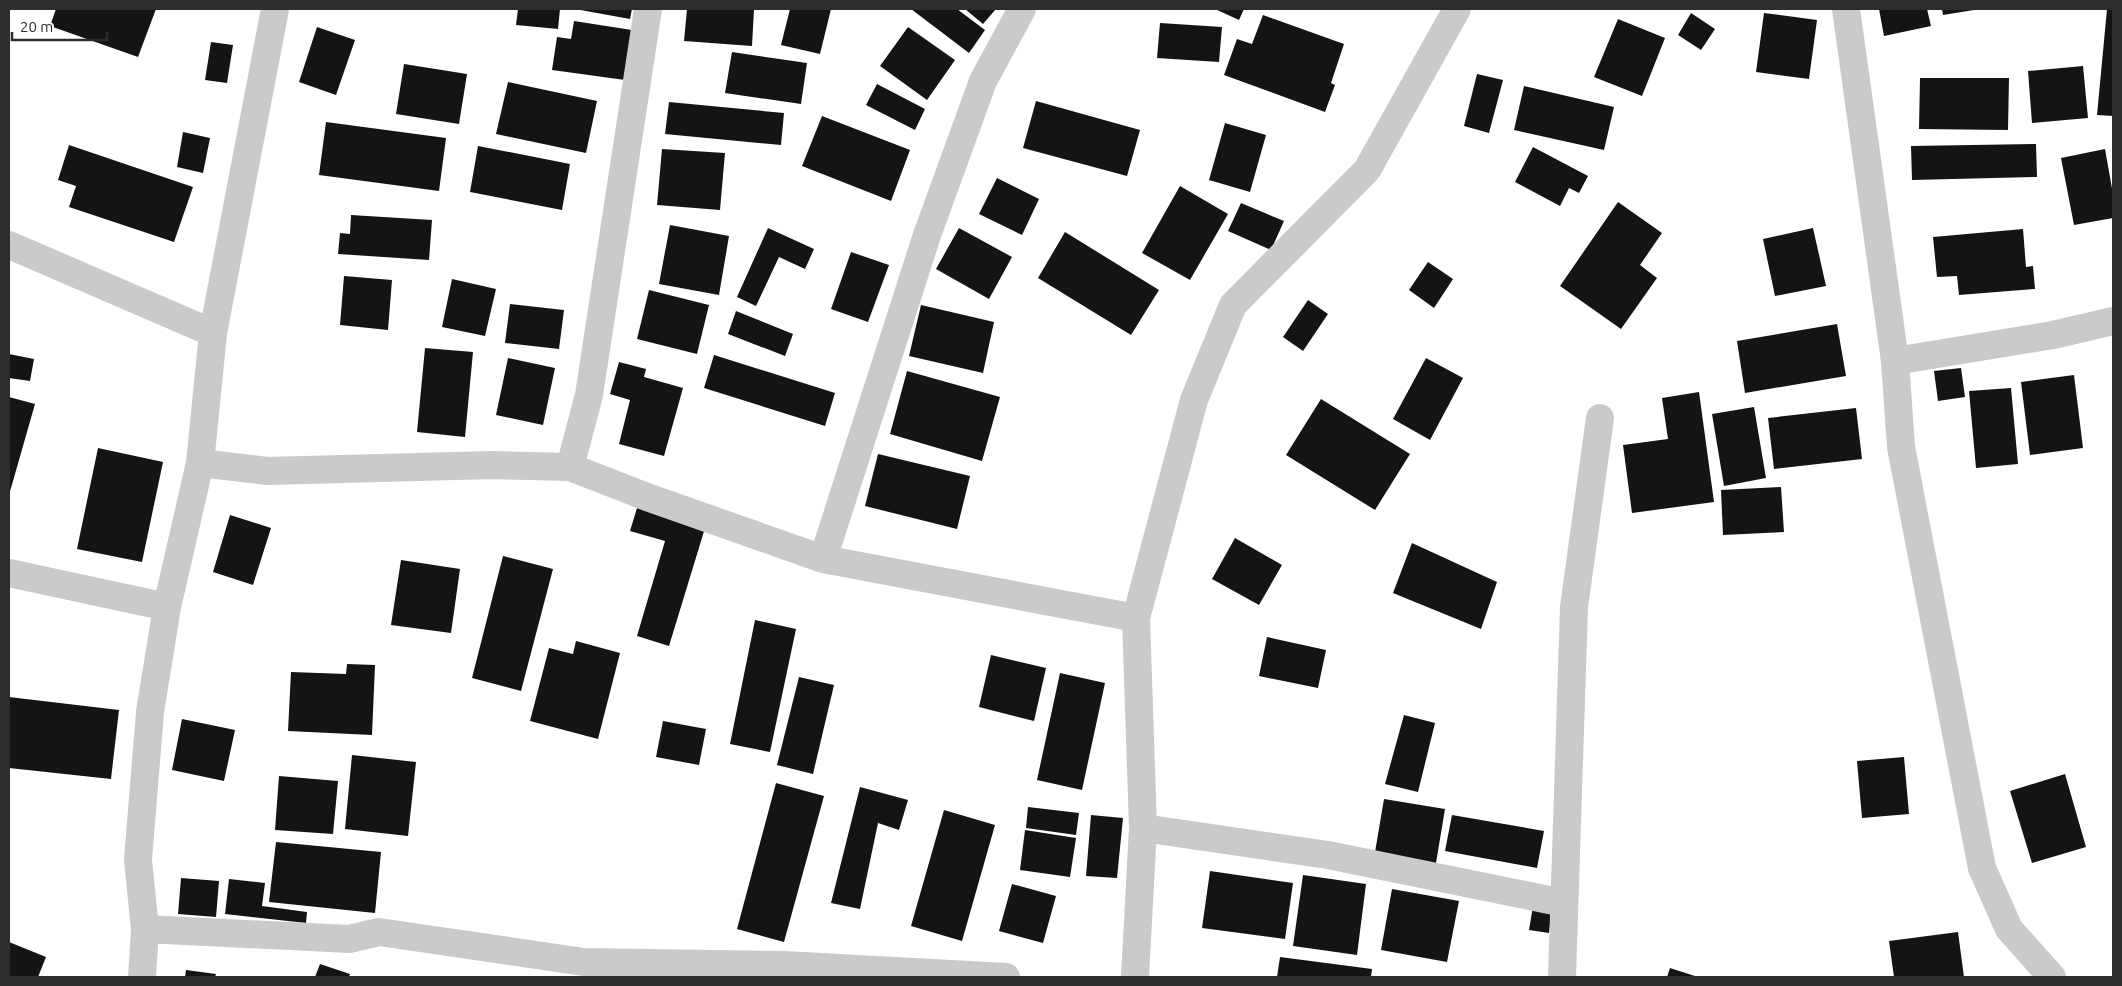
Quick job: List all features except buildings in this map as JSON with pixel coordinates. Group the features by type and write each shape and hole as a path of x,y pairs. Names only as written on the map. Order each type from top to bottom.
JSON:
{"street":[{"path":"142,977 144,929 138,860 150,712 167,607 200,464 213,333 274,9"},
{"path":"570,467 589,395 648,9"},
{"path":"823,558 930,226 983,81 1022,9"},
{"path":"1135,977 1143,828 1136,618 1194,400 1233,305 1367,170 1457,9"},
{"path":"1846,9 1895,361 1901,447 1982,868 2009,929 2052,977"},
{"path":"9,245 213,333"},
{"path":"1895,361 2052,335 2113,321"},
{"path":"1562,977 1574,607 1600,418"},
{"path":"200,464 267,471 492,465 570,467 647,497 823,558 1136,618"},
{"path":"9,574 167,607"},
{"path":"1143,828 1328,855 1564,902"},
{"path":"144,929 349,939 379,932 584,962 784,965 1006,977"}]}
